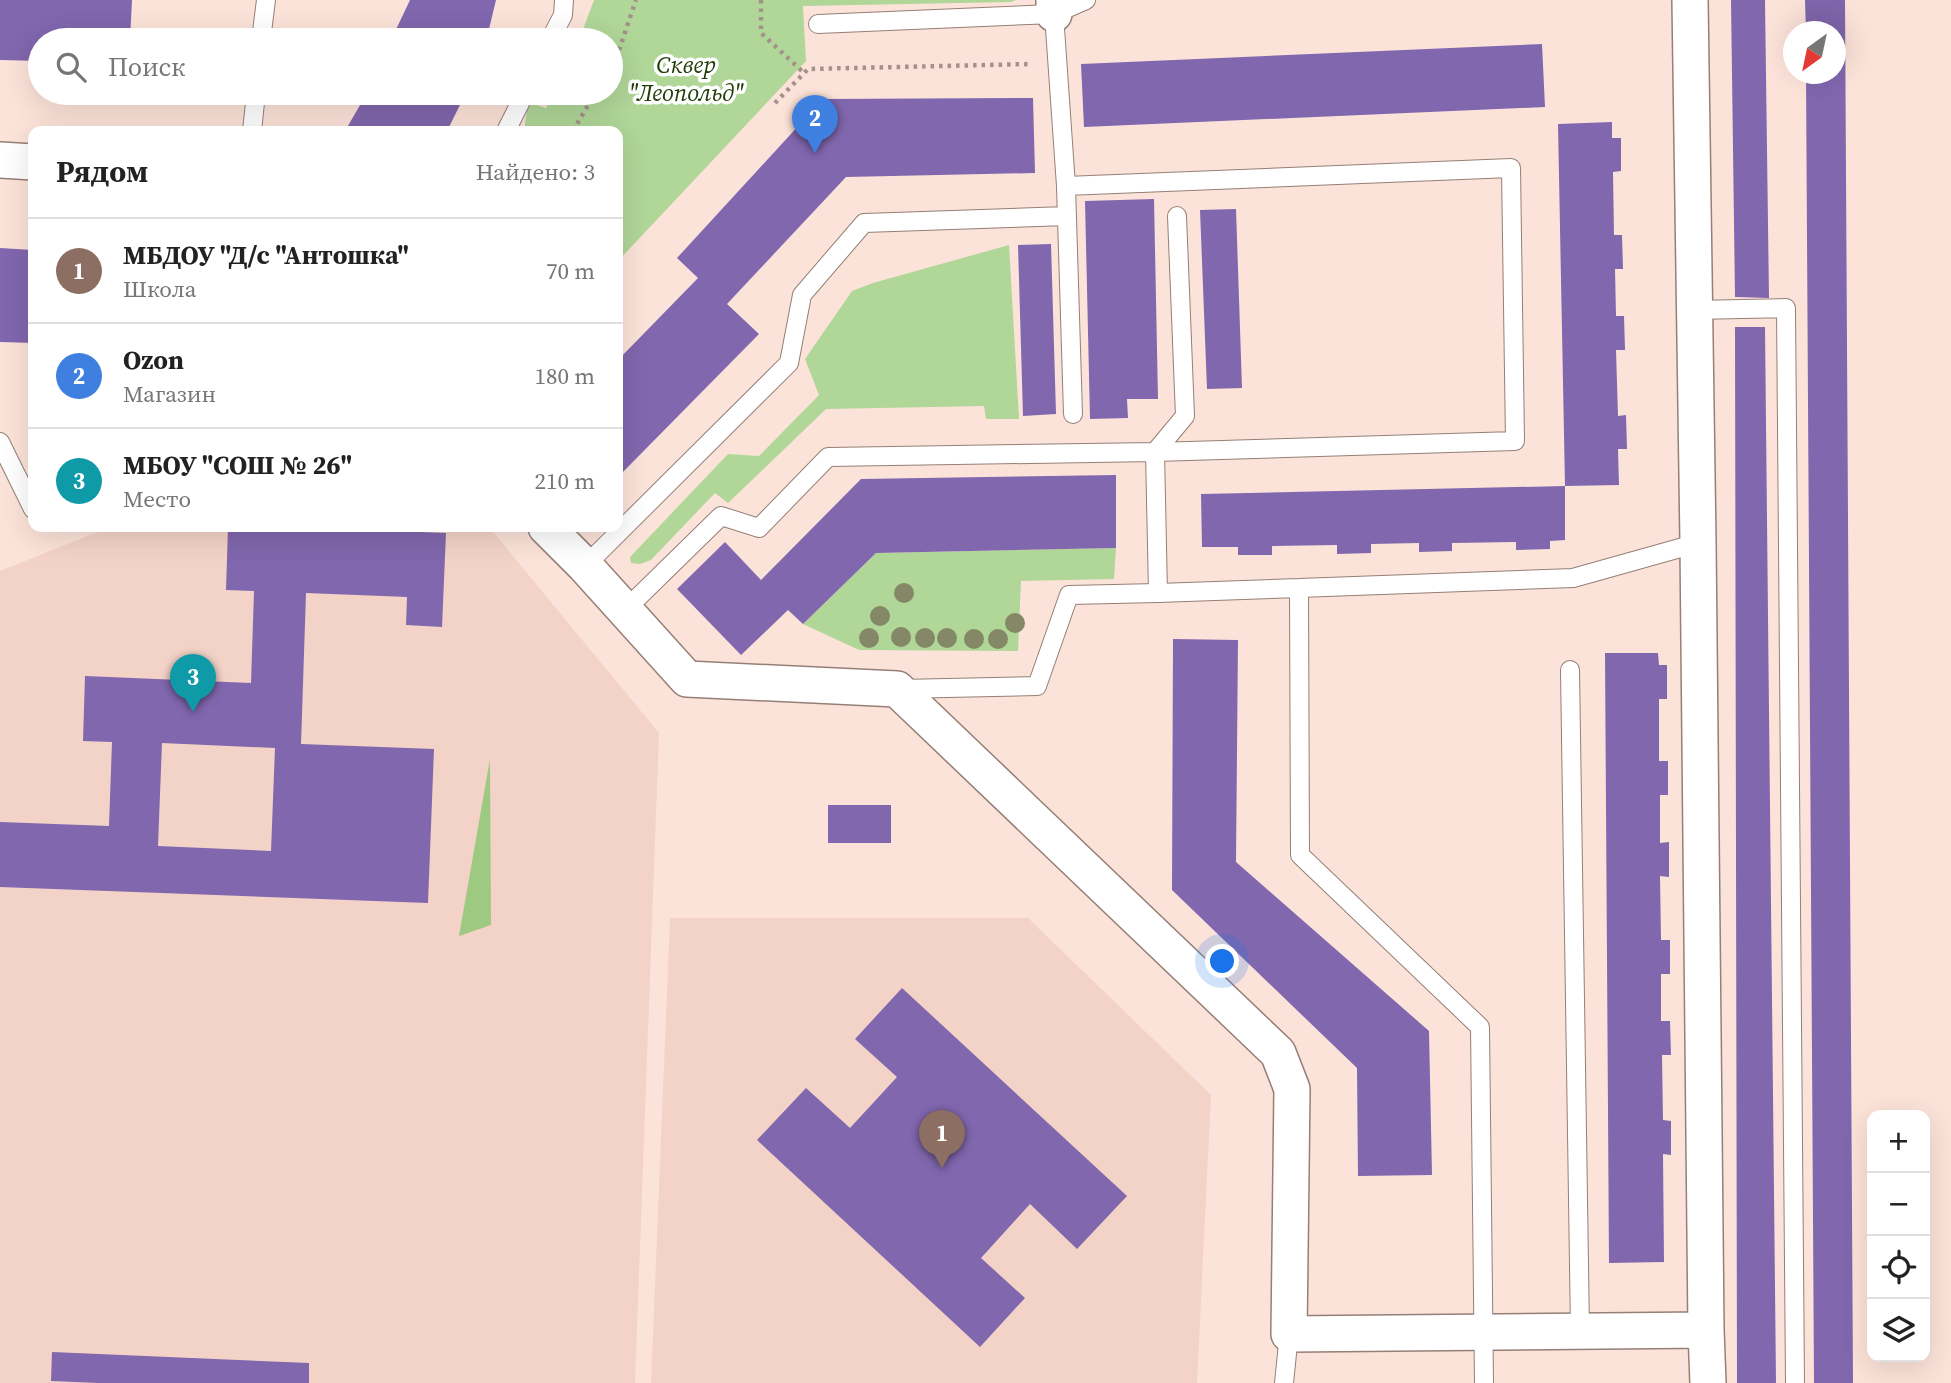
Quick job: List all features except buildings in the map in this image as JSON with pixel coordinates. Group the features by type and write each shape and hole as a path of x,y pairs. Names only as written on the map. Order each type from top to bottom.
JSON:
{"street":[{"path":"1689,0 1708,1383"},
{"path":"0,160 28,162"},
{"path":"551,532 687,679 897,689 1278,1053 1292,1089 1289,1334 1706,1330"}],"lane":[{"path":"262,28 266,0"},
{"path":"556,28 563,15 564,0"},
{"path":"818,24 1054,7 1086,0"},
{"path":"1054,7 1066,186 1073,414"},
{"path":"252,126 254,105"},
{"path":"508,126 519,105"},
{"path":"625,610 721,516 759,528 828,457 1155,452 1516,441 1511,169 1066,186"},
{"path":"623,528 789,363 802,295 864,223 1067,216"},
{"path":"1158,593 1155,452 1185,416 1177,216"},
{"path":"1693,310 1786,308 1795,1383"},
{"path":"0,442 28,499"},
{"path":"585,566 619,532"},
{"path":"897,689 1037,686 1069,595 1573,578 1698,543"},
{"path":"1299,588 1300,855 1480,1027 1484,1383"},
{"path":"1570,670 1580,1331"},
{"path":"1284,1383 1289,1334"}],"path":[{"path":"623,38 636,0"},
{"path":"761,0 761,33 804,73"},
{"path":"775,103 808,69 1040,64"},
{"path":"576,126 588,105"}],"shaded area":[{"path":"98,532 493,532 659,733 635,1383 0,1383 0,571"},
{"path":"670,918 1028,918 1211,1095 1197,1383 651,1383"}],"green space":[{"name":"Сквер \"Леопольд\"","path":"594,0 1016,0 803,6 806,61 623,256 623,126 525,126 530,105 546,108 548,105 623,105 623,28 584,28"},
{"path":"1009,245 1019,419 986,419 984,406 826,409 728,503 715,493 651,560 640,564 631,563 630,557 728,454 759,456 819,395 805,359 852,291"},
{"path":"1116,548 1114,579 1021,581 1018,651 859,650 803,624 876,553"},
{"path":"490,759 491,925 459,936"}],"place":[{"name":"Ozon","path":"815,153"},
{"name":"МБОУ \"СОШ № 26\"","path":"193,712"},
{"name":"МБДОУ \"Д/с \"Антошка\"","path":"942,1168"}]}
